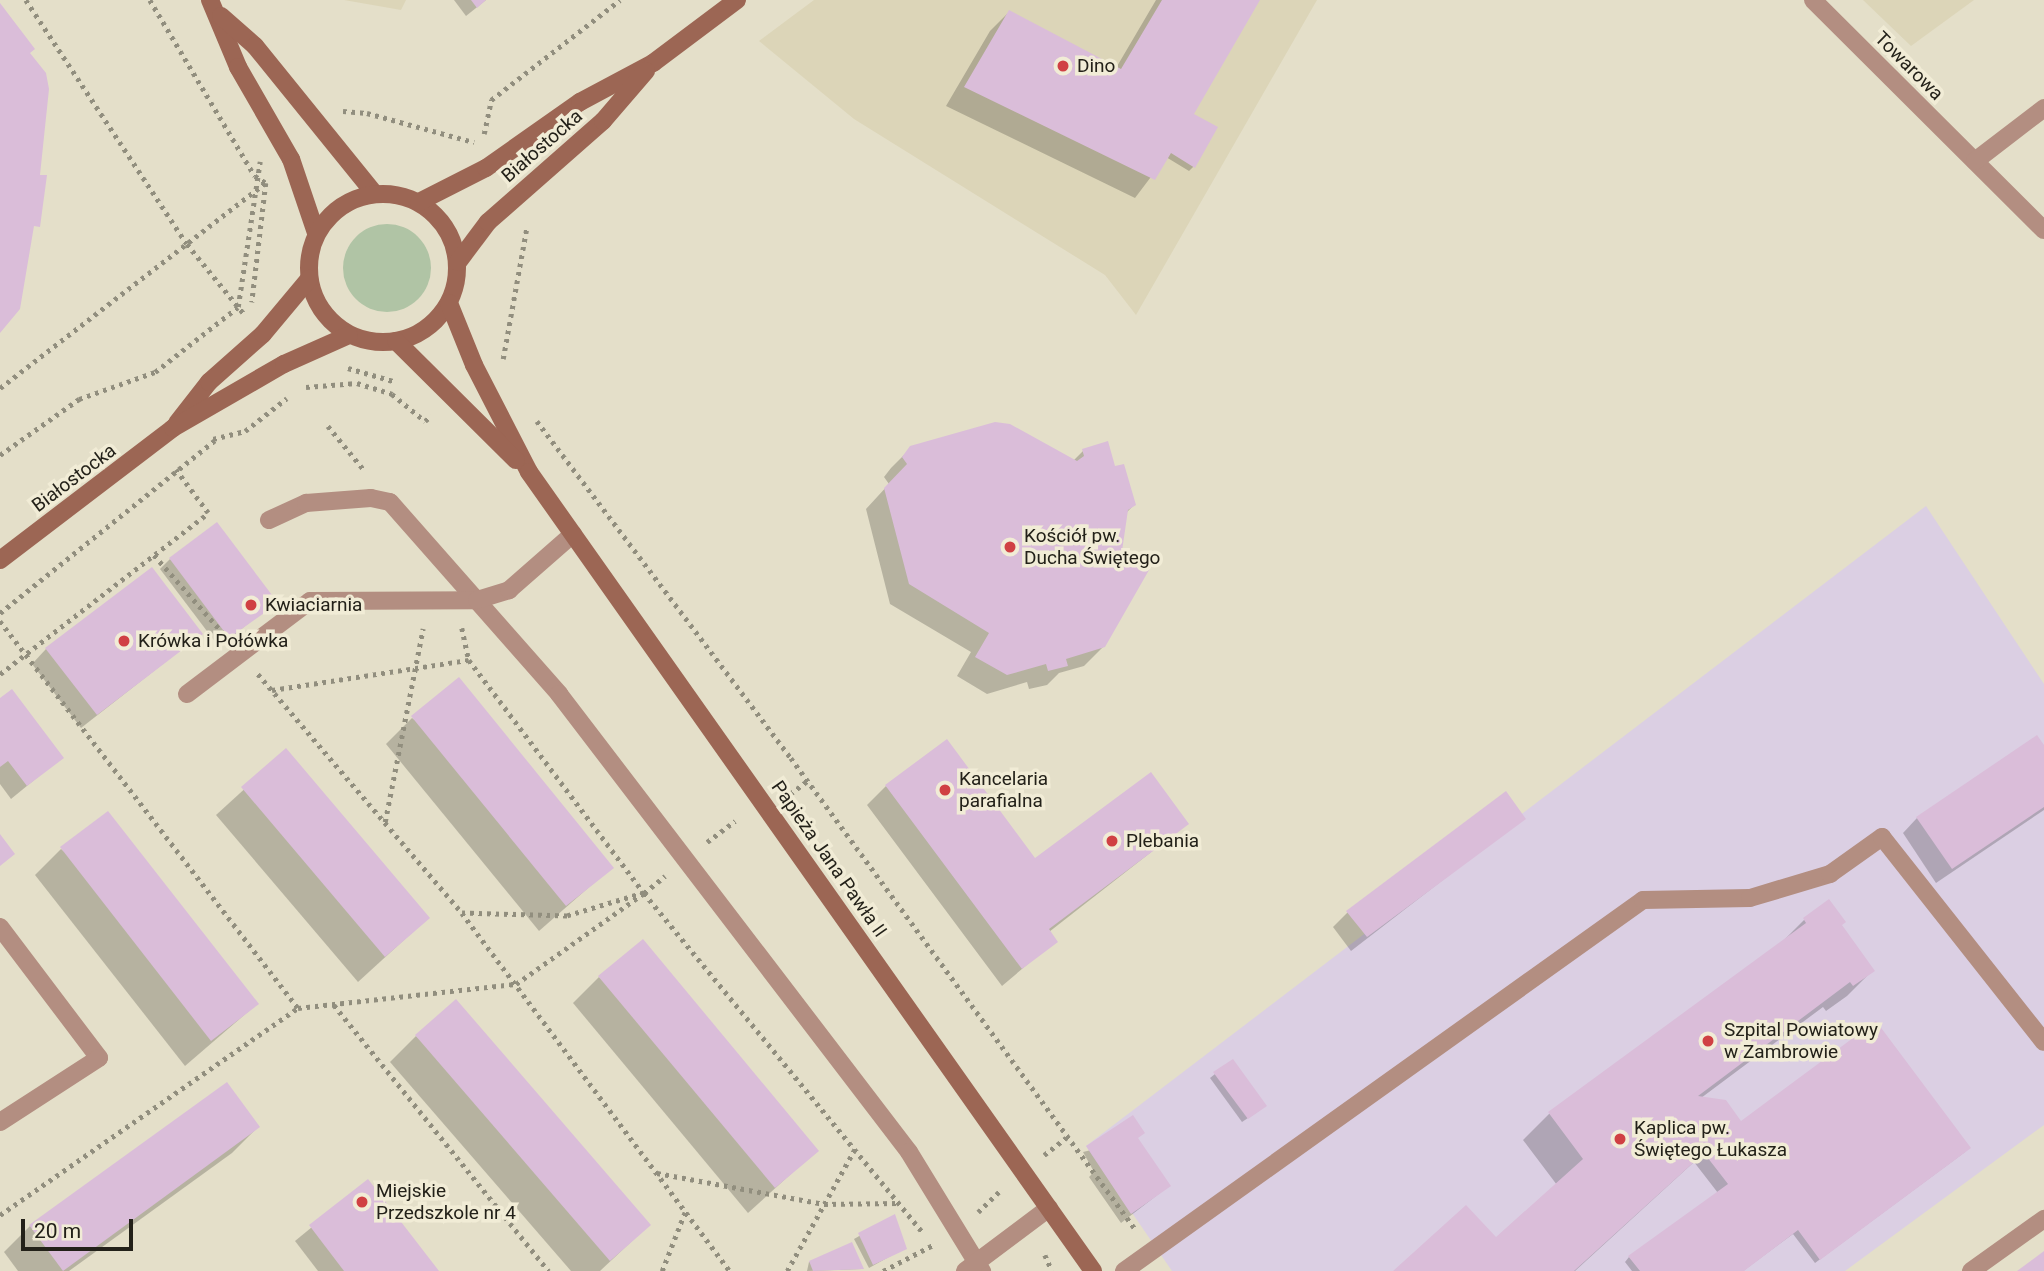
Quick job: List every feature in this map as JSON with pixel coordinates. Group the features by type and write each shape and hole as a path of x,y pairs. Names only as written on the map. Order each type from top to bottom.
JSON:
{"street":[{"name":"Białostocka","path":"419,202 486,168 580,102 653,63 737,0"},
{"name":"Towarowa","path":"1813,0 2044,230"},
{"path":"214,7 256,46 374,193"},
{"path":"214,7 238,66 282,143 316,233"},
{"name":"Białostocka","path":"458,262 488,222 603,121 653,63"},
{"path":"1975,161 2044,108"},
{"path":"374,193 419,202 445,228 458,262 449,303 436,321 396,341 372,342 349,335 330,321 316,301 309,279 309,256 316,233 351,200 374,193"},
{"name":"Białostocka","path":"173,428 209,382 263,334 309,279"},
{"name":"Papieża Jana Pawła II","path":"449,303 480,377 528,472 1093,1271"},
{"name":"Białostocka","path":"0,560 173,428 294,359 349,335"},
{"name":"Papieża Jana Pawła II","path":"396,341 528,472"},
{"path":"269,520 306,503 371,498 390,502 559,694 909,1152 975,1269 1029,1219 1049,1208"},
{"path":"187,694 310,601 477,600 509,590 573,534"},
{"path":"1124,1271 1643,900 1750,898 1830,874 1882,837 2044,1042"},
{"path":"0,928 99,1058 0,1122"},
{"path":"1971,1271 2044,1219"}],"path":[{"path":"26,0 187,244 249,318 266,183 255,176 150,0"},
{"path":"315,122 338,111 367,113 482,144 491,100 620,0"},
{"path":"0,455 79,399 155,372 238,307 255,176 260,160 282,143"},
{"path":"0,388 254,193"},
{"path":"480,377 503,362 528,221"},
{"path":"341,368 376,373 400,384"},
{"path":"300,387 357,383 392,394 425,421 454,399"},
{"path":"192,445 245,431 289,396"},
{"path":"535,419 791,758 1152,1252"},
{"path":"0,613 239,421"},
{"path":"328,426 390,502"},
{"path":"0,674 208,513 176,470"},
{"path":"154,555 462,913 730,1271"},
{"path":"456,600 470,660 645,893 933,1245"},
{"path":"385,822 413,668 430,601"},
{"path":"0,621 298,1008"},
{"path":"272,690 470,660"},
{"path":"462,913 567,916 645,893"},
{"path":"0,1215 298,1008 516,984 645,893"},
{"path":"333,1004 549,1271"},
{"path":"787,1271 855,1149"},
{"path":"656,1173 824,1204 899,1203"},
{"path":"662,1271 685,1212"}],"shaded area":[{"path":"344,0 406,0 401,10"},
{"path":"814,0 1317,0 1136,315 1105,275 854,119 759,41"},
{"path":"1863,0 1974,0 1911,46"},
{"path":"1926,506 2044,684 2044,1125 1845,1271 1172,1271 1086,1146"}],"green space":[{"path":"387,224 404,228 418,237 427,251 431,268 427,285 418,299 404,308 387,312 370,308 356,299 347,285 343,268 347,251 356,237 370,228"}],"building":[{"path":"471,0 486,0 477,8"},
{"path":"1162,0 1260,0 1194,114 1218,127 1195,168 1171,153 1155,180 964,87 1009,10 1121,69"},
{"path":"0,3 35,49 30,53 46,73 49,89 40,175 47,175 40,227 34,226 20,309 0,333"},
{"name":"Kościół pw. Ducha Świętego","path":"995,422 1010,424 1077,461 1084,456 1082,449 1108,441 1115,466 1124,464 1136,505 1128,510 1122,551 1157,556 1105,647 1066,659 1068,666 1048,671 1046,664 1007,675 975,657 989,633 909,584 884,488 907,464 902,457 910,446"},
{"path":"217,522 278,603 229,638 169,558"},
{"name":"Krówka i Połówka","path":"152,567 203,634 97,715 45,648"},
{"path":"459,677 614,868 566,906 411,716"},
{"path":"12,689 64,758 27,786 8,761 0,767 0,698"},
{"path":"2037,735 2044,745 2044,807 1952,869 1916,817"},
{"name":"Plebania","path":"947,739 1035,858 1151,772 1189,824 1049,929 1058,942 1022,969 885,785"},
{"path":"286,748 430,918 385,957 241,787"},
{"path":"1506,791 1526,819 1367,937 1346,911"},
{"path":"108,811 259,1004 211,1041 60,847"},
{"path":"0,834 15,854 0,866"},
{"path":"1829,899 1846,922 1842,925 1875,971 1853,986 1850,982 1698,1096 1726,1100 1741,1121 1876,1021 1971,1148 1820,1260 1798,1230 1744,1271 1640,1271 1628,1256 1728,1184 1704,1153 1574,1271 1393,1271 1466,1205 1496,1237 1583,1159 1548,1112 1806,923 1803,918"},
{"path":"643,939 819,1151 775,1188 598,976"},
{"path":"456,999 651,1225 610,1261 415,1035"},
{"path":"1233,1059 1267,1106 1248,1119 1213,1072"},
{"path":"227,1082 260,1127 63,1271 29,1225"},
{"path":"1133,1115 1145,1133 1138,1138 1171,1186 1131,1214 1086,1146"},
{"name":"Miejskie Przedszkole nr 4","path":"368,1179 439,1271 344,1271 309,1225"},
{"path":"895,1214 907,1249 873,1265 858,1233"},
{"path":"852,1242 864,1269 813,1271 809,1261"},
{"path":"2044,1251 2044,1271 2017,1271"}],"place":[{"name":"Dino","path":"1063,66"},
{"name":"Kościół pw. Ducha Świętego","path":"1010,547"},
{"name":"Kwiaciarnia","path":"251,605"},
{"name":"Krówka i Połówka","path":"124,641"},
{"name":"Kancelaria parafialna","path":"945,790"},
{"name":"Plebania","path":"1112,841"},
{"name":"Szpital Powiatowy w Zambrowie","path":"1708,1041"},
{"name":"Kaplica pw. Świętego Łukasza","path":"1620,1139"},
{"name":"Miejskie Przedszkole nr 4","path":"362,1202"}]}
